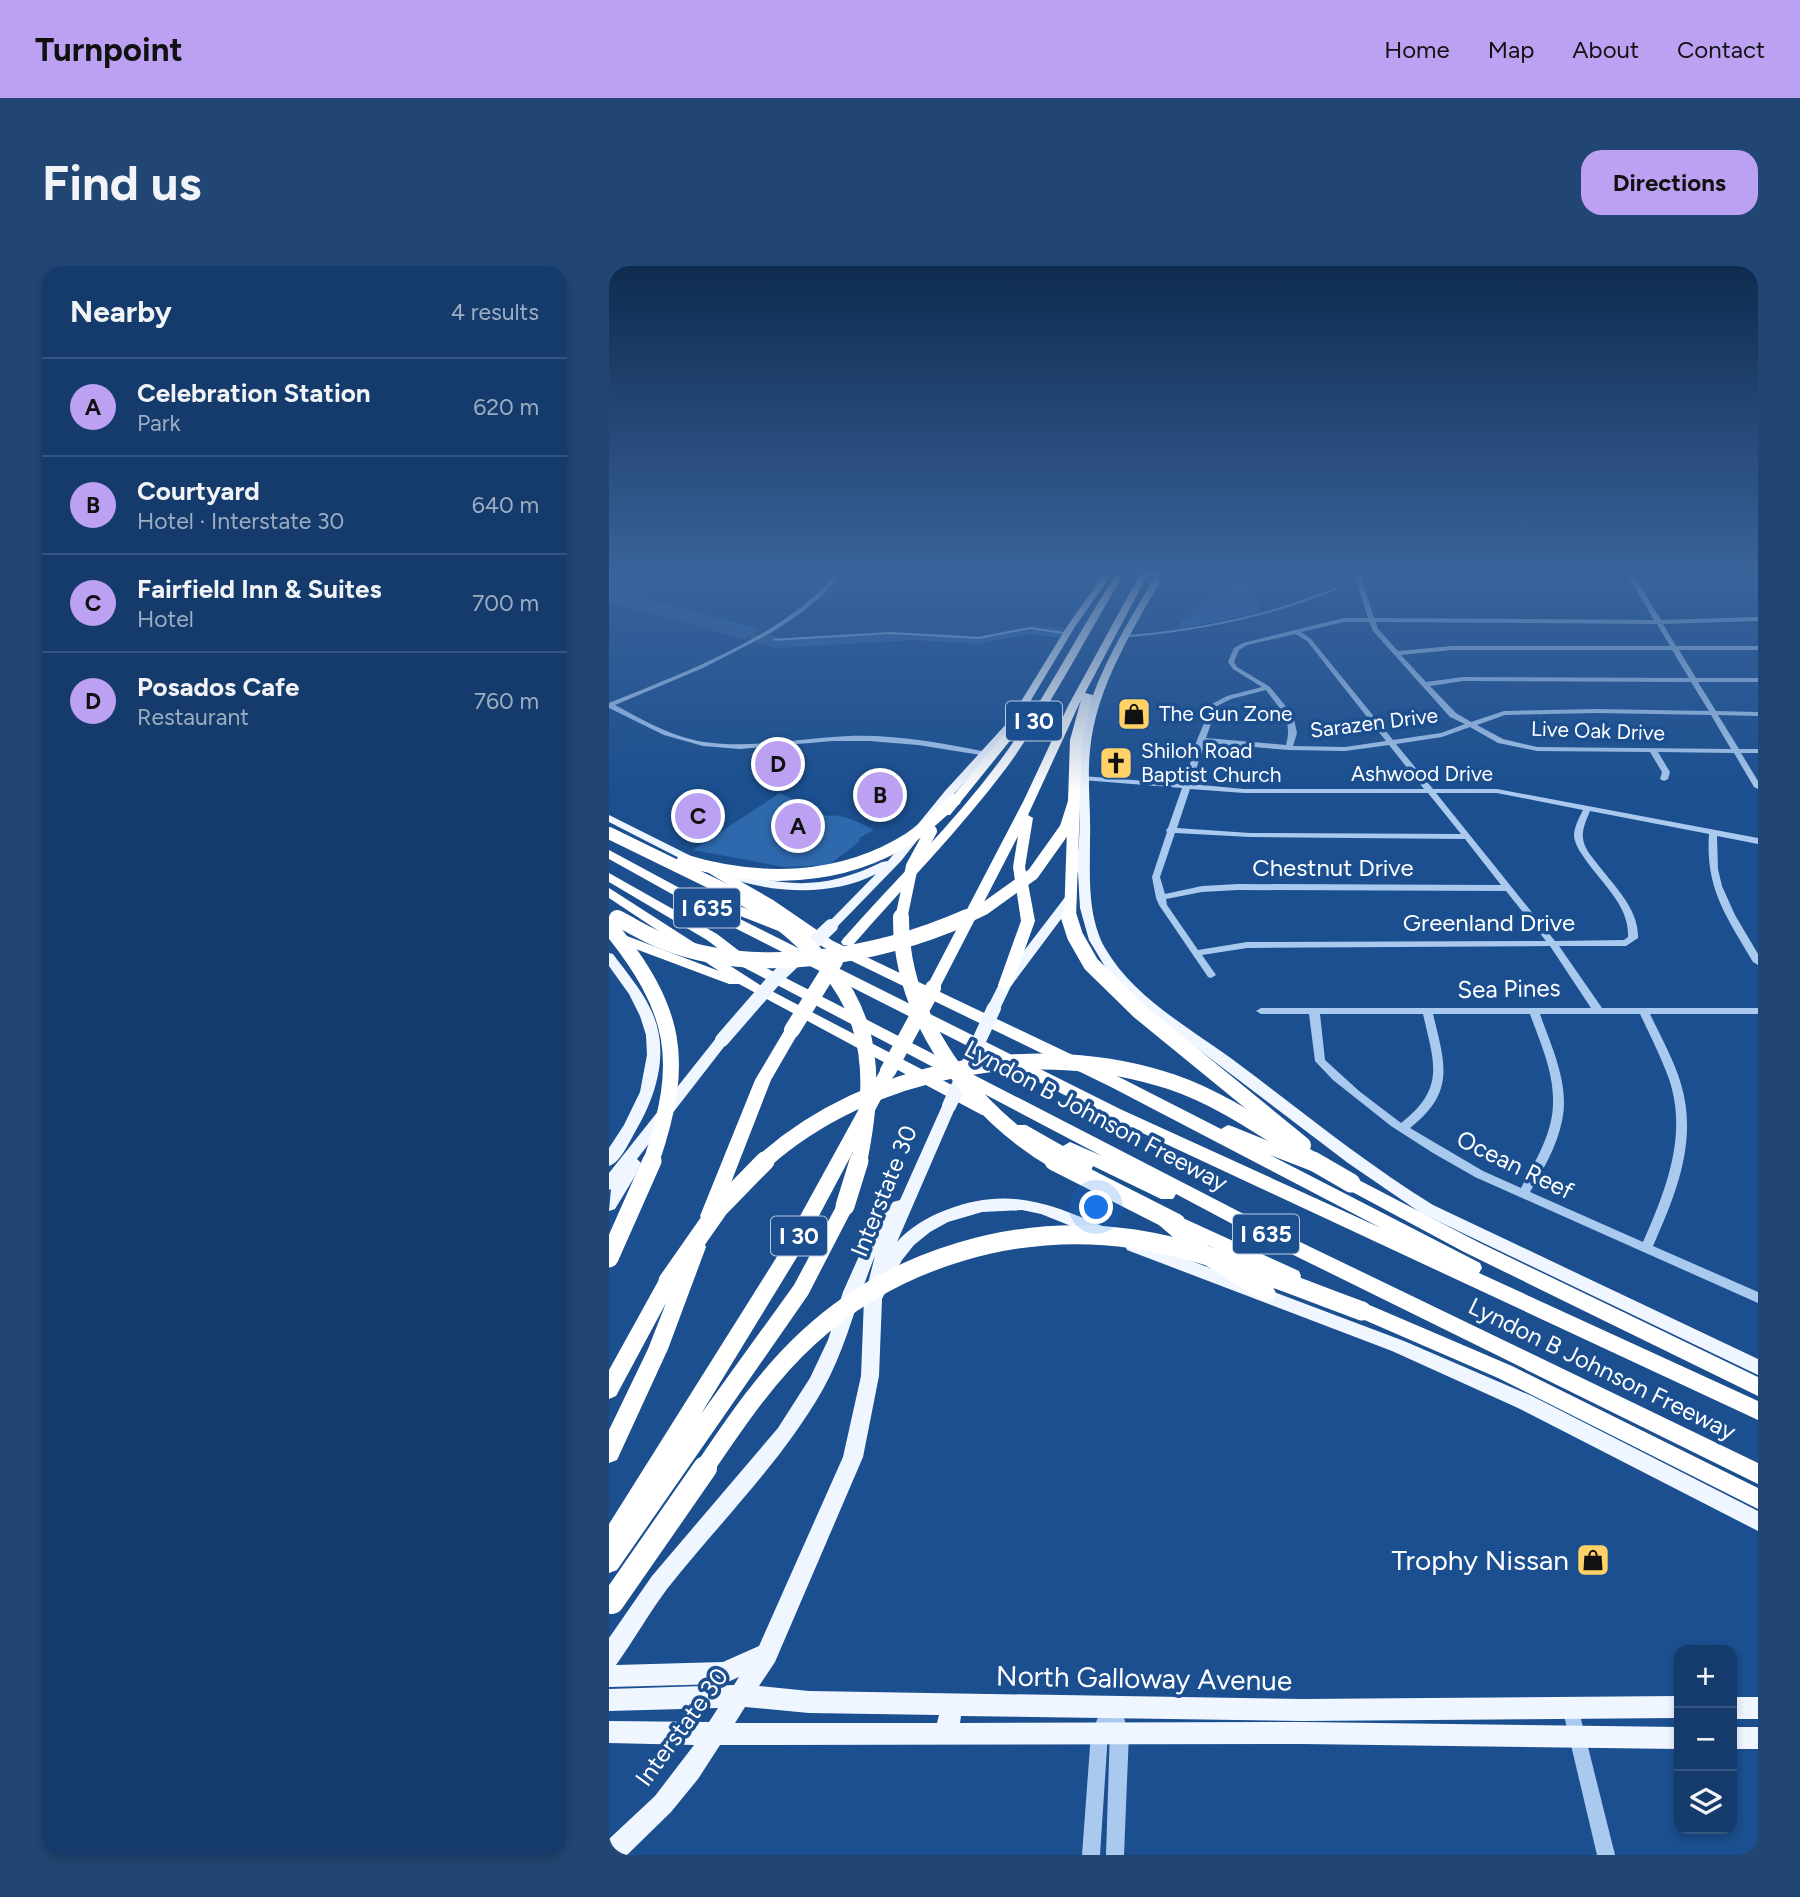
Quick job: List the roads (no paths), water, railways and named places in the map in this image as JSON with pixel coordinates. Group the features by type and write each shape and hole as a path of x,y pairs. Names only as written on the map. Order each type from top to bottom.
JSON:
{"highway":[{"path":"1069,645 1034,703 986,756 913,860 905,878 899,926 911,980 934,1039 972,1095 1012,1131 1075,1174 1362,1311 1505,1372 1758,1499"},
{"name":"I 30","path":"609,1452 658,1349 763,1080 792,1030 848,942 968,809 1003,765 1079,645"},
{"name":"I 30","path":"609,1545 790,1252 933,988 1033,794 1073,706 1105,645"},
{"path":"1111,645 1084,705 1076,740 1068,913 1075,936 1091,964 1120,995 1242,1097 1352,1182"},
{"path":"1005,985 1028,921 1020,867 1021,844 1033,794"},
{"path":"613,834 716,871 757,876 799,874 854,863 892,848 910,838 955,800"},
{"path":"612,918 654,938 723,956 802,958 865,950 929,934 996,903 1039,869 1065,829 1073,800"},
{"path":"609,1563 759,1353 811,1273 845,1206 858,1171 869,1126 872,1083 869,1054 849,999 815,951 797,933 748,902 613,834"},
{"name":"Lyndon B Johnson Freeway","path":"609,854 1114,1113 1758,1411"},
{"path":"700,864 768,903 828,944 1138,1094 1461,1259 1506,1293"},
{"name":"Lyndon B Johnson Freeway","path":"609,877 712,937 745,963 1261,1231 1758,1474"},
{"path":"669,887 704,895 808,939 828,944"},
{"path":"609,892 755,988 1001,1117 1220,1219 1261,1231"},
{"path":"609,1258 651,1169 664,1133 672,1064 670,1035 655,986 612,918"},
{"path":"609,933 641,948 755,988"},
{"path":"609,1390 668,1282 710,1218 785,1144 867,1098 946,1072 992,1065 1097,1065 1171,1082 1226,1108 1371,1194 1471,1247 1758,1387"},
{"path":"1138,1094 1161,1100 1409,1206 1427,1209"},
{"path":"1001,1117 1139,1199 1212,1260 1266,1293"},
{"path":"611,1605 726,1439 782,1364 806,1339 871,1289 951,1253 1010,1237 1037,1233 1109,1235 1210,1257 1362,1311"}],"main road":[{"path":"609,1184 722,1040 775,979 905,850 922,825 986,756 1022,710 1061,645"},
{"name":"Interstate 30","path":"610,1855 663,1804 768,1654 853,1457 870,1376 873,1299 884,1254 1005,985 1063,913 1077,884 1084,863 1082,778 1092,711 1125,645"},
{"path":"609,818 700,864 757,883 810,887 865,874 905,850"},
{"path":"1084,863 1086,916 1091,933 1100,952 1126,983 1302,1122 1389,1187 1427,1209 1758,1367"},
{"path":"609,957 646,1014 655,1055 652,1078 641,1108 609,1160"},
{"path":"609,1205 630,1172 635,1151"},
{"path":"768,1654 723,1673 612,1669 659,1583 785,1434 817,1383 837,1340 851,1292 876,1236 912,1190"},
{"path":"873,1299 897,1254 911,1240 948,1216 993,1204 1041,1208 1234,1285 1266,1293 1525,1402 1758,1521"},
{"name":"North Galloway Avenue","path":"613,1700 741,1696 809,1702 1302,1710 1674,1707"},
{"path":"946,1735 952,1705"},
{"path":"1737,1708 1758,1708"},
{"name":"North Galloway Avenue","path":"609,1732 1674,1738"},
{"path":"1737,1738 1758,1738"}],"street":[{"path":"611,708 739,645"},
{"path":"1244,645 1232,655 1231,662 1235,668 1268,688 1294,725 1289,748"},
{"path":"1313,645 1554,945 1598,1010"},
{"name":"Live Oak Drive","path":"1390,645 1446,708 1501,741 1528,747 1758,751"},
{"path":"1672,645 1758,787"},
{"path":"1398,653 1465,648 1758,648"},
{"path":"1426,684 1463,679 1758,680"},
{"path":"1211,975 1160,898 1156,877 1214,705 1229,696 1268,688"},
{"path":"611,708 675,736 712,745 768,746 850,738 904,742 986,756"},
{"name":"Sarazen Drive","path":"1201,740 1289,748 1345,749 1442,735 1504,713 1758,714"},
{"path":"1653,751 1665,772 1664,779"},
{"name":"Ashwood Drive","path":"1082,778 1244,792 1497,791 1758,841"},
{"name":"Greenland Drive","path":"1195,953 1247,944 1626,943 1635,935 1621,901 1581,847 1579,829 1588,808"},
{"path":"1170,830 1263,835 1467,836"},
{"path":"1713,832 1710,859 1712,873 1720,896 1758,962"},
{"name":"Chestnut Drive","path":"1160,898 1238,887 1507,888"},
{"name":"Ocean Reef","path":"1314,1010 1320,1061 1402,1128 1456,1162 1758,1298"},
{"path":"1524,1194 1554,1137 1561,1098 1533,1010"},
{"path":"1643,1010 1675,1081 1682,1133 1681,1152 1669,1196 1646,1249"},
{"name":"Sea Pines","path":"1261,1011 1758,1011"},
{"path":"1402,1128 1428,1109 1438,1090 1438,1056 1427,1011"},
{"path":"1091,1855 1112,1706"},
{"path":"1570,1707 1606,1855"},
{"path":"1110,1733 1115,1855"}],"place":[{"name":"The Gun Zone","path":"1134,714"},
{"name":"Shiloh Road Baptist Church","path":"1116,763"},
{"name":"Posados Cafe","path":"778,764"},
{"name":"Courtyard","path":"880,795"},
{"name":"Fairfield Inn & Suites","path":"698,816"},
{"name":"Celebration Station","path":"798,826"},
{"name":"Trophy Nissan","path":"1593,1560"}]}
